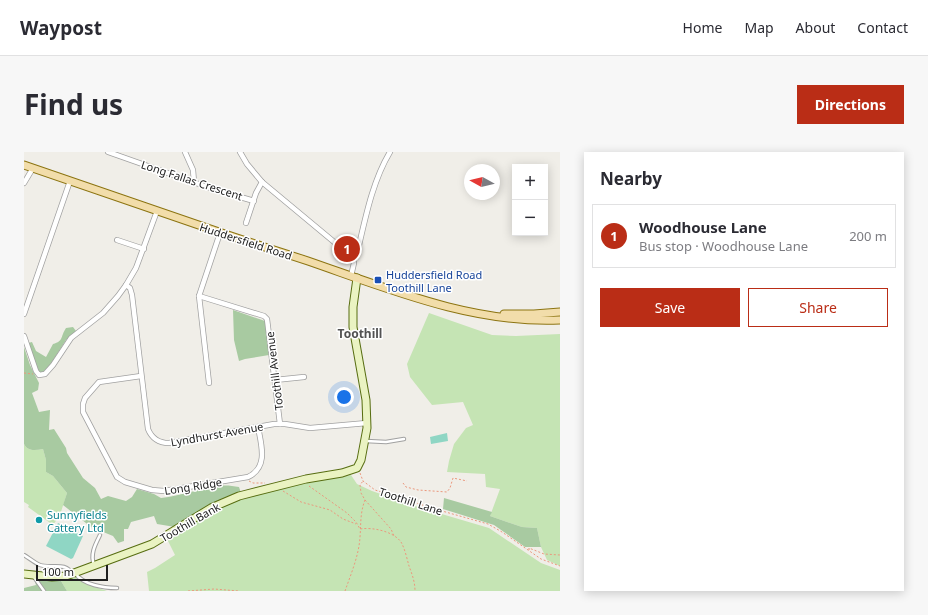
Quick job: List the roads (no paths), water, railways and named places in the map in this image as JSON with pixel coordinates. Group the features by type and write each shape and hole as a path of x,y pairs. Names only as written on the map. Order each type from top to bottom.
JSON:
{"main road":[{"name":"Huddersfield Road","path":"24,165 220,233 437,304 508,319 560,320"},
{"name":"Huddersfield Road","path":"470,312 513,314 560,312"}],"street":[{"name":"Long Fallas Crescent","path":"108,152 254,201"},
{"path":"185,152 193,170 194,182"},
{"path":"240,152 251,170 262,182 353,258 354,277 352,327 366,400 366,441"},
{"path":"353,258 357,254 368,208 376,184 384,162 390,152"},
{"path":"24,183 33,168"},
{"path":"24,314 70,180"},
{"path":"246,223 257,191 262,182"},
{"path":"24,336 38,373 42,375 46,373 71,338 103,312 126,285 136,268 144,249 157,211"},
{"path":"209,383 198,296 220,233"},
{"path":"117,240 144,249"},
{"name":"Lyndhurst Avenue","path":"126,285 131,290 132,295 148,429 153,437 158,441 169,443 280,424 310,428 367,423"},
{"name":"Toothill Avenue","path":"198,296 266,318 268,321 280,424"},
{"name":"Long Ridge","path":"142,376 100,381 92,388 83,401 82,407 84,416 117,477 125,482 160,491 244,478 252,474 261,463 262,457 258,427"},
{"path":"275,380 304,377"},
{"name":"Toothill Bank","path":"24,574 60,577 74,574 152,544 211,508 239,496 279,485 342,473 357,468 361,460 366,441"}],"lane":[{"path":"366,441 386,442 404,439"},
{"path":"94,566 91,557 100,535"},
{"path":"24,555 42,565 66,567 78,577 89,583 106,588 117,588"},
{"path":"32,574 44,591"}],"place":[{"name":"Woodhouse Lane","path":"347,249"},
{"name":"Huddersfield Road Toothill Lane","path":"378,280"},
{"name":"Sunnyfields Cattery Ltd","path":"39,520"}],"district":[{"name":"Toothill","path":"360,333"}]}
